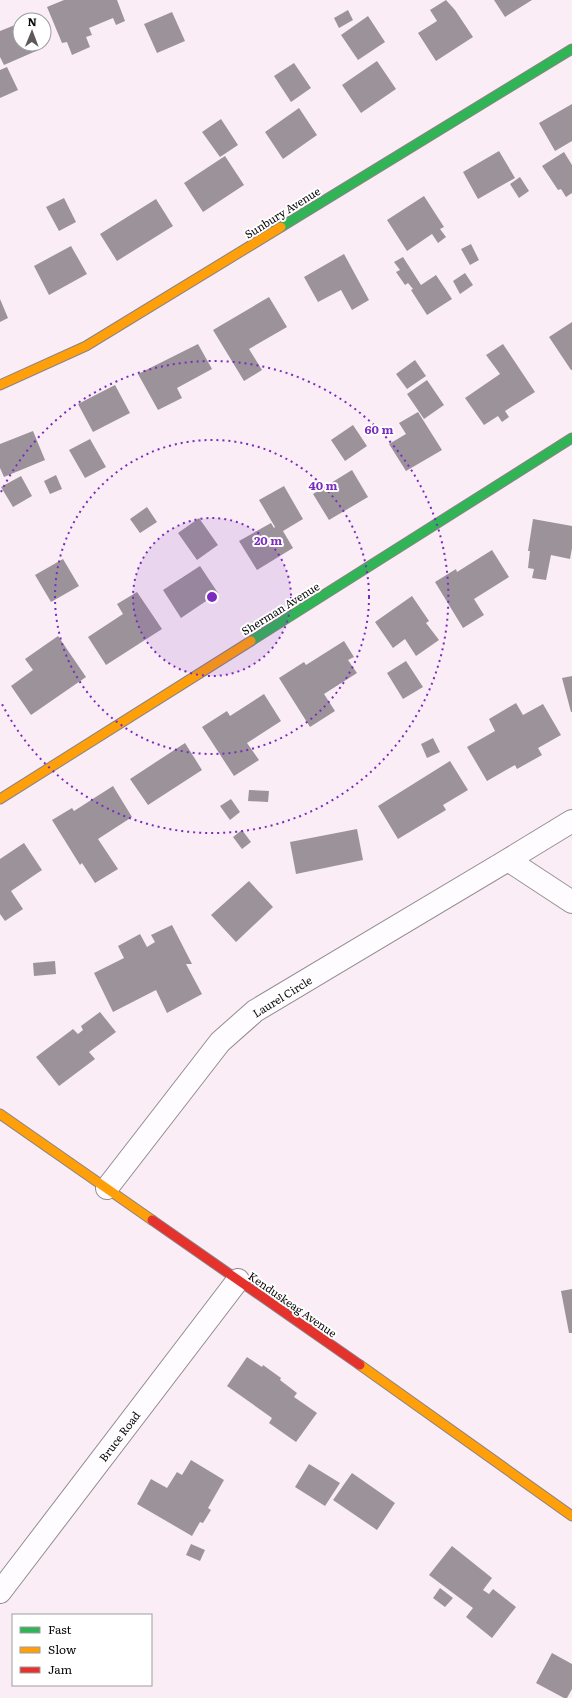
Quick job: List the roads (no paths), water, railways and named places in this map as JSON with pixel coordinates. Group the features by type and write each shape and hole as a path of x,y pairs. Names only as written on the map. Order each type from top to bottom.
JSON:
{"street":[{"name":"Sunbury Avenue","path":"0,385 86,346 572,49"},
{"name":"Sherman Avenue","path":"0,799 572,438"},
{"name":"Laurel Circle","path":"107,1188 220,1042 255,1011 572,821"},
{"path":"508,860 572,902"},
{"name":"Kenduskeag Avenue","path":"0,1114 572,1516"},
{"name":"Bruce Road","path":"0,1592 238,1280"}]}
